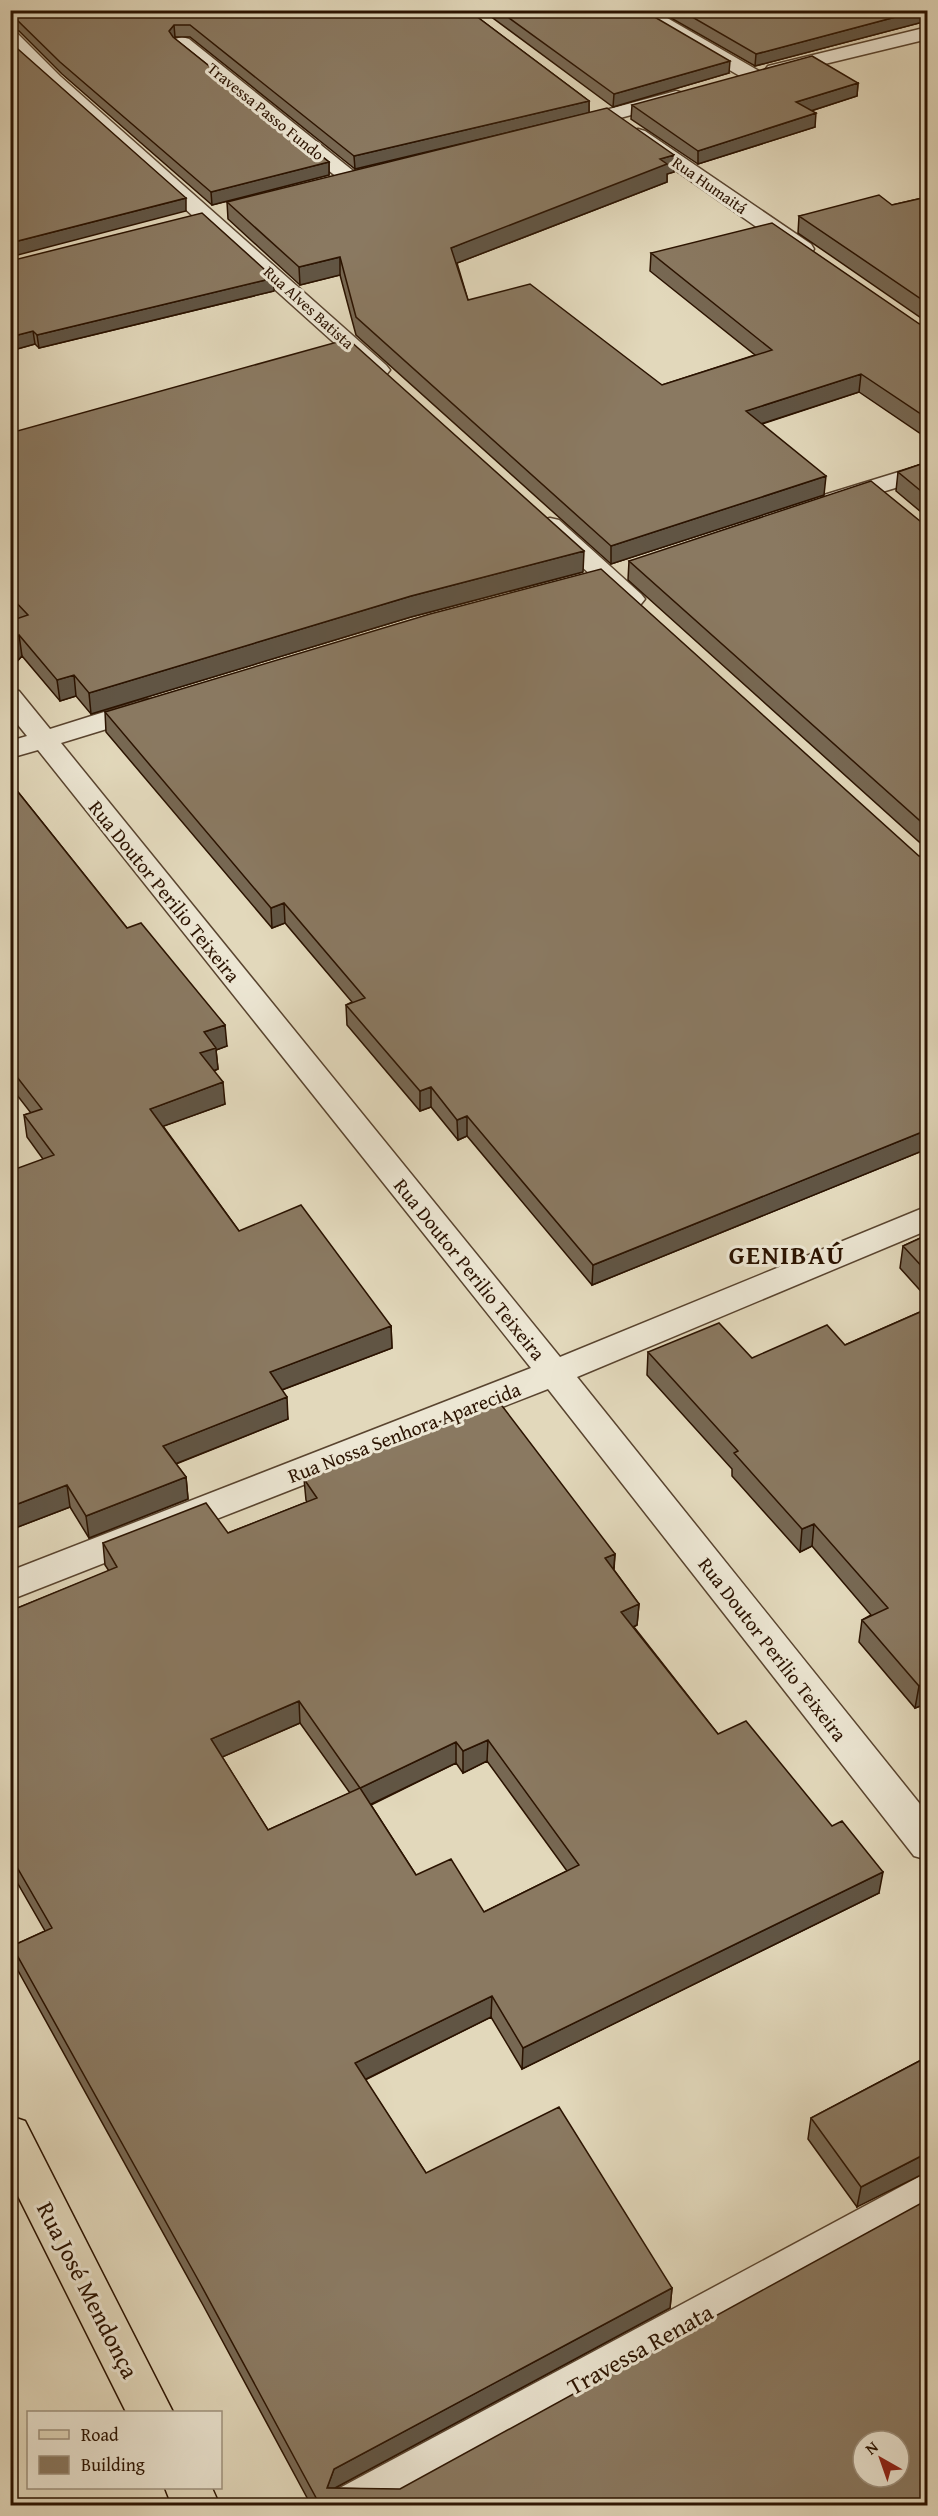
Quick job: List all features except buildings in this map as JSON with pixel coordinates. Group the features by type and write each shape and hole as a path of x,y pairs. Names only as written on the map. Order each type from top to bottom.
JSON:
{"main road":[{"name":"Rua José Mendonça","path":"10,2135 149,2411"},
{"path":"189,2489 197,2505"}],"street":[{"path":"651,10 654,18 752,75"},
{"path":"730,81 927,33"},
{"name":"Rua Alves Batista","path":"10,37 53,80 398,387"},
{"name":"Travessa Passo Fundo","path":"182,43 350,178"},
{"path":"553,129 697,91"},
{"name":"Rua Humaitá","path":"590,102 824,264"},
{"path":"327,184 372,173"},
{"path":"806,509 927,470"},
{"path":"872,487 896,507"},
{"path":"537,513 650,616"},
{"name":"Rua Doutor Perilio Teixeira","path":"10,697 554,1373 927,1844"},
{"path":"10,750 169,701"},
{"name":"Rua Nossa Senhora Aparecida","path":"10,1586 554,1373 927,1217"},
{"name":"Travessa Renata","path":"353,2505 927,2192"}],"district":[{"name":"GENIBAÚ","path":"787,1254"}]}
